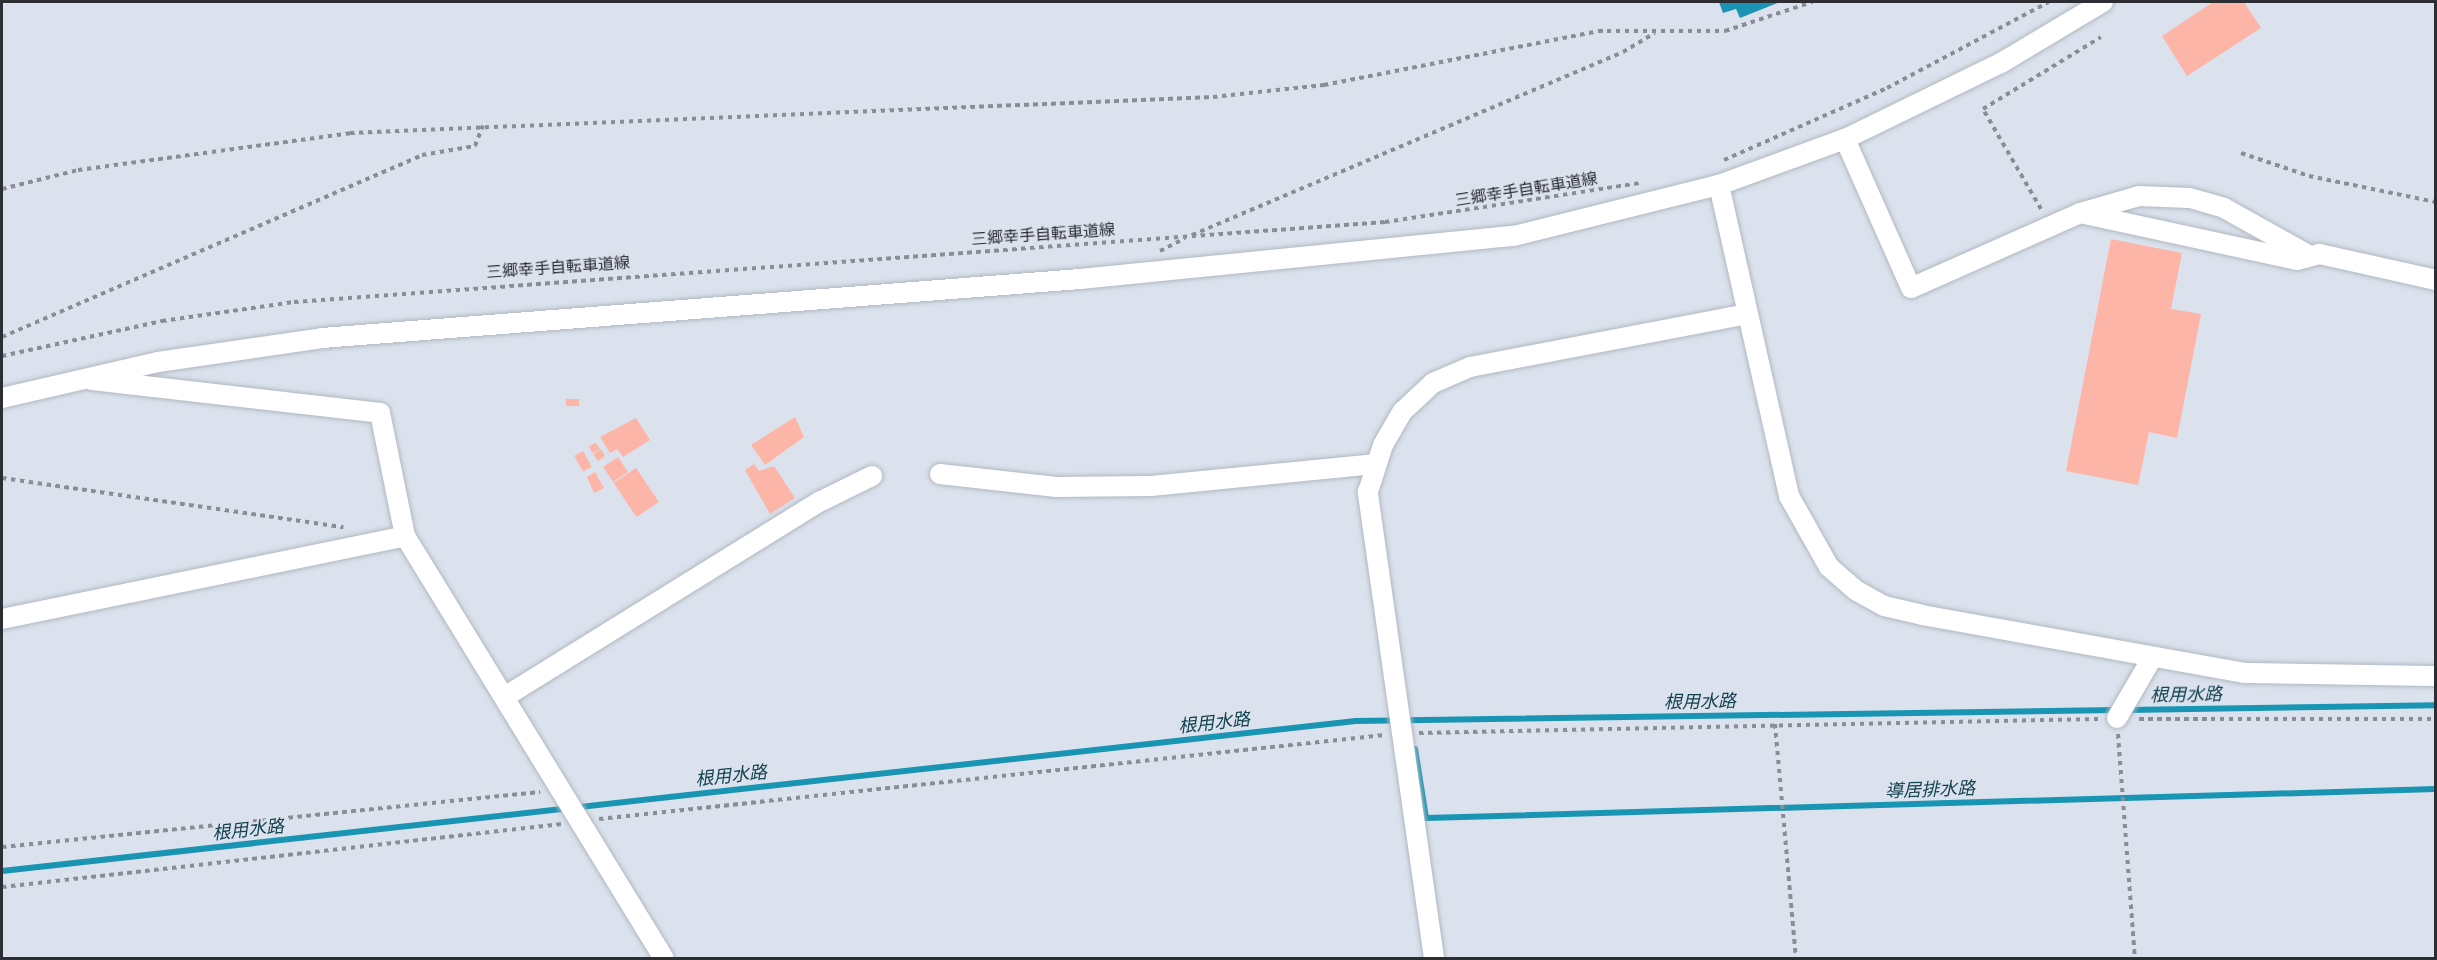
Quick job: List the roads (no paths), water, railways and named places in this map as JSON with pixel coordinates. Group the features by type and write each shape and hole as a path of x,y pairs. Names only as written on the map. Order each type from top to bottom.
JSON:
{"street":[{"path":"2,398 84,379 322,338 1080,279 1514,236 1719,185 1845,139 2001,63 2103,2"},
{"path":"1845,139 1911,288 2080,213 2139,196 2190,198 2224,208 2308,255 2436,279"},
{"path":"1719,185 1789,496 1829,567 1857,591 1884,606 1922,615 2244,673 2436,676"},
{"path":"2080,213 2297,260 2308,255"},
{"path":"1434,958 1368,492 1377,464 1403,411 1432,383 1470,366 1747,314"},
{"path":"84,379 380,412 405,536 506,696 664,958"},
{"path":"940,474 1056,487 1151,486 1377,464"},
{"path":"506,696 821,501 872,476"},
{"path":"2,619 405,536"},
{"path":"2117,718 2152,658"}],"water":[{"path":"1719,2 1780,2 1740,18 1736,9 1723,13"}],"waterway":[{"name":"根用水路","path":"2127,710 2436,705"},
{"name":"根用水路","path":"2,871 1356,721 2117,710"},
{"name":"導居排水路","path":"1415,749 1426,818 2436,789"}]}
